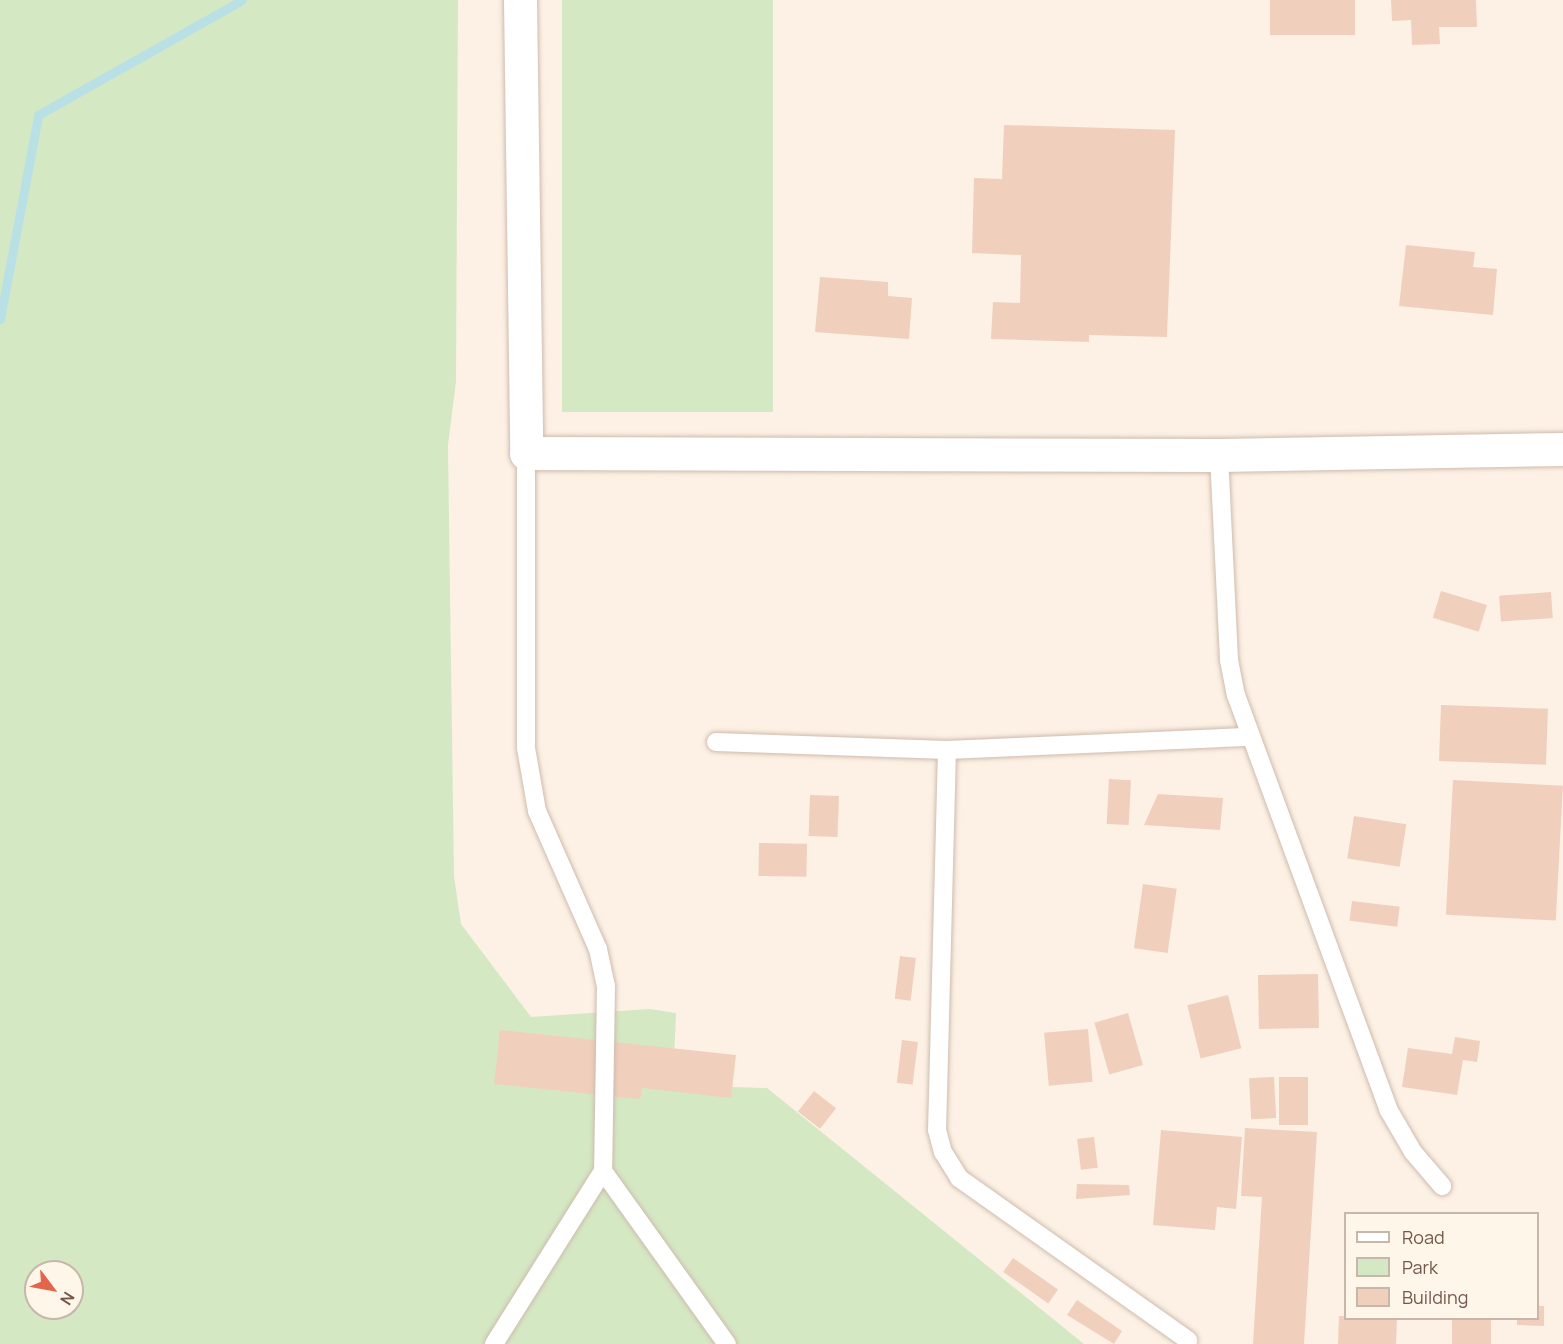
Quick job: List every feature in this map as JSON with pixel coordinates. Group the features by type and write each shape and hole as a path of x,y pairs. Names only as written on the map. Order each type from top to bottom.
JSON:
{"street":[{"path":"520,0 526,453 1219,455 1563,449"}],"lane":[{"path":"494,1344 603,1171 606,986 598,949 537,811 526,748 526,453"},
{"path":"1219,455 1229,660 1250,737 1388,1109 1442,1186"},
{"path":"716,742 947,750 1250,737"},
{"path":"947,750 937,1130 943,1152 959,1178 1188,1340"},
{"path":"603,1171 727,1344"}],"green space":[{"path":"0,0 458,0 456,382 448,445 454,876 461,924 531,1017 650,1009 676,1013 673,1085 767,1088 1084,1344 0,1344"},
{"path":"562,0 773,0 773,412 562,412"}],"building":[{"path":"1270,0 1355,0 1355,35 1270,35"},
{"path":"1391,0 1476,0 1477,27 1439,27 1440,44 1412,45 1411,20 1392,21"},
{"path":"1004,125 1175,130 1167,337 1089,335 1089,342 991,339 993,302 1020,303 1021,255 972,253 974,178 1002,179"},
{"path":"1406,245 1475,252 1473,267 1497,269 1493,315 1399,306"},
{"path":"820,277 888,282 888,296 912,298 909,339 815,332"},
{"path":"1441,591 1487,605 1479,632 1433,618"},
{"path":"1551,592 1553,618 1501,622 1499,596"},
{"path":"1441,705 1548,709 1546,765 1439,761"},
{"path":"1109,779 1131,780 1129,825 1107,824"},
{"path":"1453,780 1563,786 1556,921 1446,915"},
{"path":"1158,794 1223,798 1220,830 1144,825"},
{"path":"810,795 839,796 838,837 809,836"},
{"path":"1354,816 1406,824 1400,867 1347,858"},
{"path":"759,843 807,844 806,877 758,876"},
{"path":"1143,884 1177,889 1168,953 1134,948"},
{"path":"1352,901 1400,907 1397,927 1350,921"},
{"path":"900,956 916,958 911,1001 895,999"},
{"path":"1318,974 1319,1028 1259,1029 1258,975"},
{"path":"1228,995 1241,1048 1201,1059 1187,1005"},
{"path":"1128,1013 1143,1065 1109,1075 1094,1023"},
{"path":"1088,1029 1093,1082 1049,1086 1044,1033"},
{"path":"500,1030 736,1055 731,1098 642,1088 640,1099 494,1084"},
{"path":"1455,1037 1480,1041 1477,1062 1463,1060 1457,1095 1402,1087 1408,1048 1452,1054"},
{"path":"902,1040 918,1042 913,1085 897,1083"},
{"path":"1274,1077 1276,1118 1251,1119 1249,1078"},
{"path":"1279,1077 1308,1077 1308,1125 1279,1125"},
{"path":"814,1091 836,1108 820,1129 798,1111"},
{"path":"1245,1128 1317,1132 1304,1344 1253,1344 1262,1197 1241,1196"},
{"path":"1161,1130 1242,1137 1236,1209 1217,1207 1215,1230 1153,1225"},
{"path":"1094,1137 1098,1168 1081,1170 1077,1139"},
{"path":"1077,1184 1129,1185 1130,1195 1076,1199"},
{"path":"1013,1258 1058,1290 1048,1303 1003,1272"},
{"path":"1077,1300 1122,1331 1114,1344 1067,1315"},
{"path":"1539,1306 1544,1306 1544,1326 1517,1325 1517,1320 1539,1320"},
{"path":"1339,1316 1344,1316 1344,1320 1397,1320 1396,1344 1338,1344"},
{"path":"1452,1320 1491,1320 1491,1344 1452,1344"}],"waterway":[{"path":"0,319 38,115 242,0"}]}
